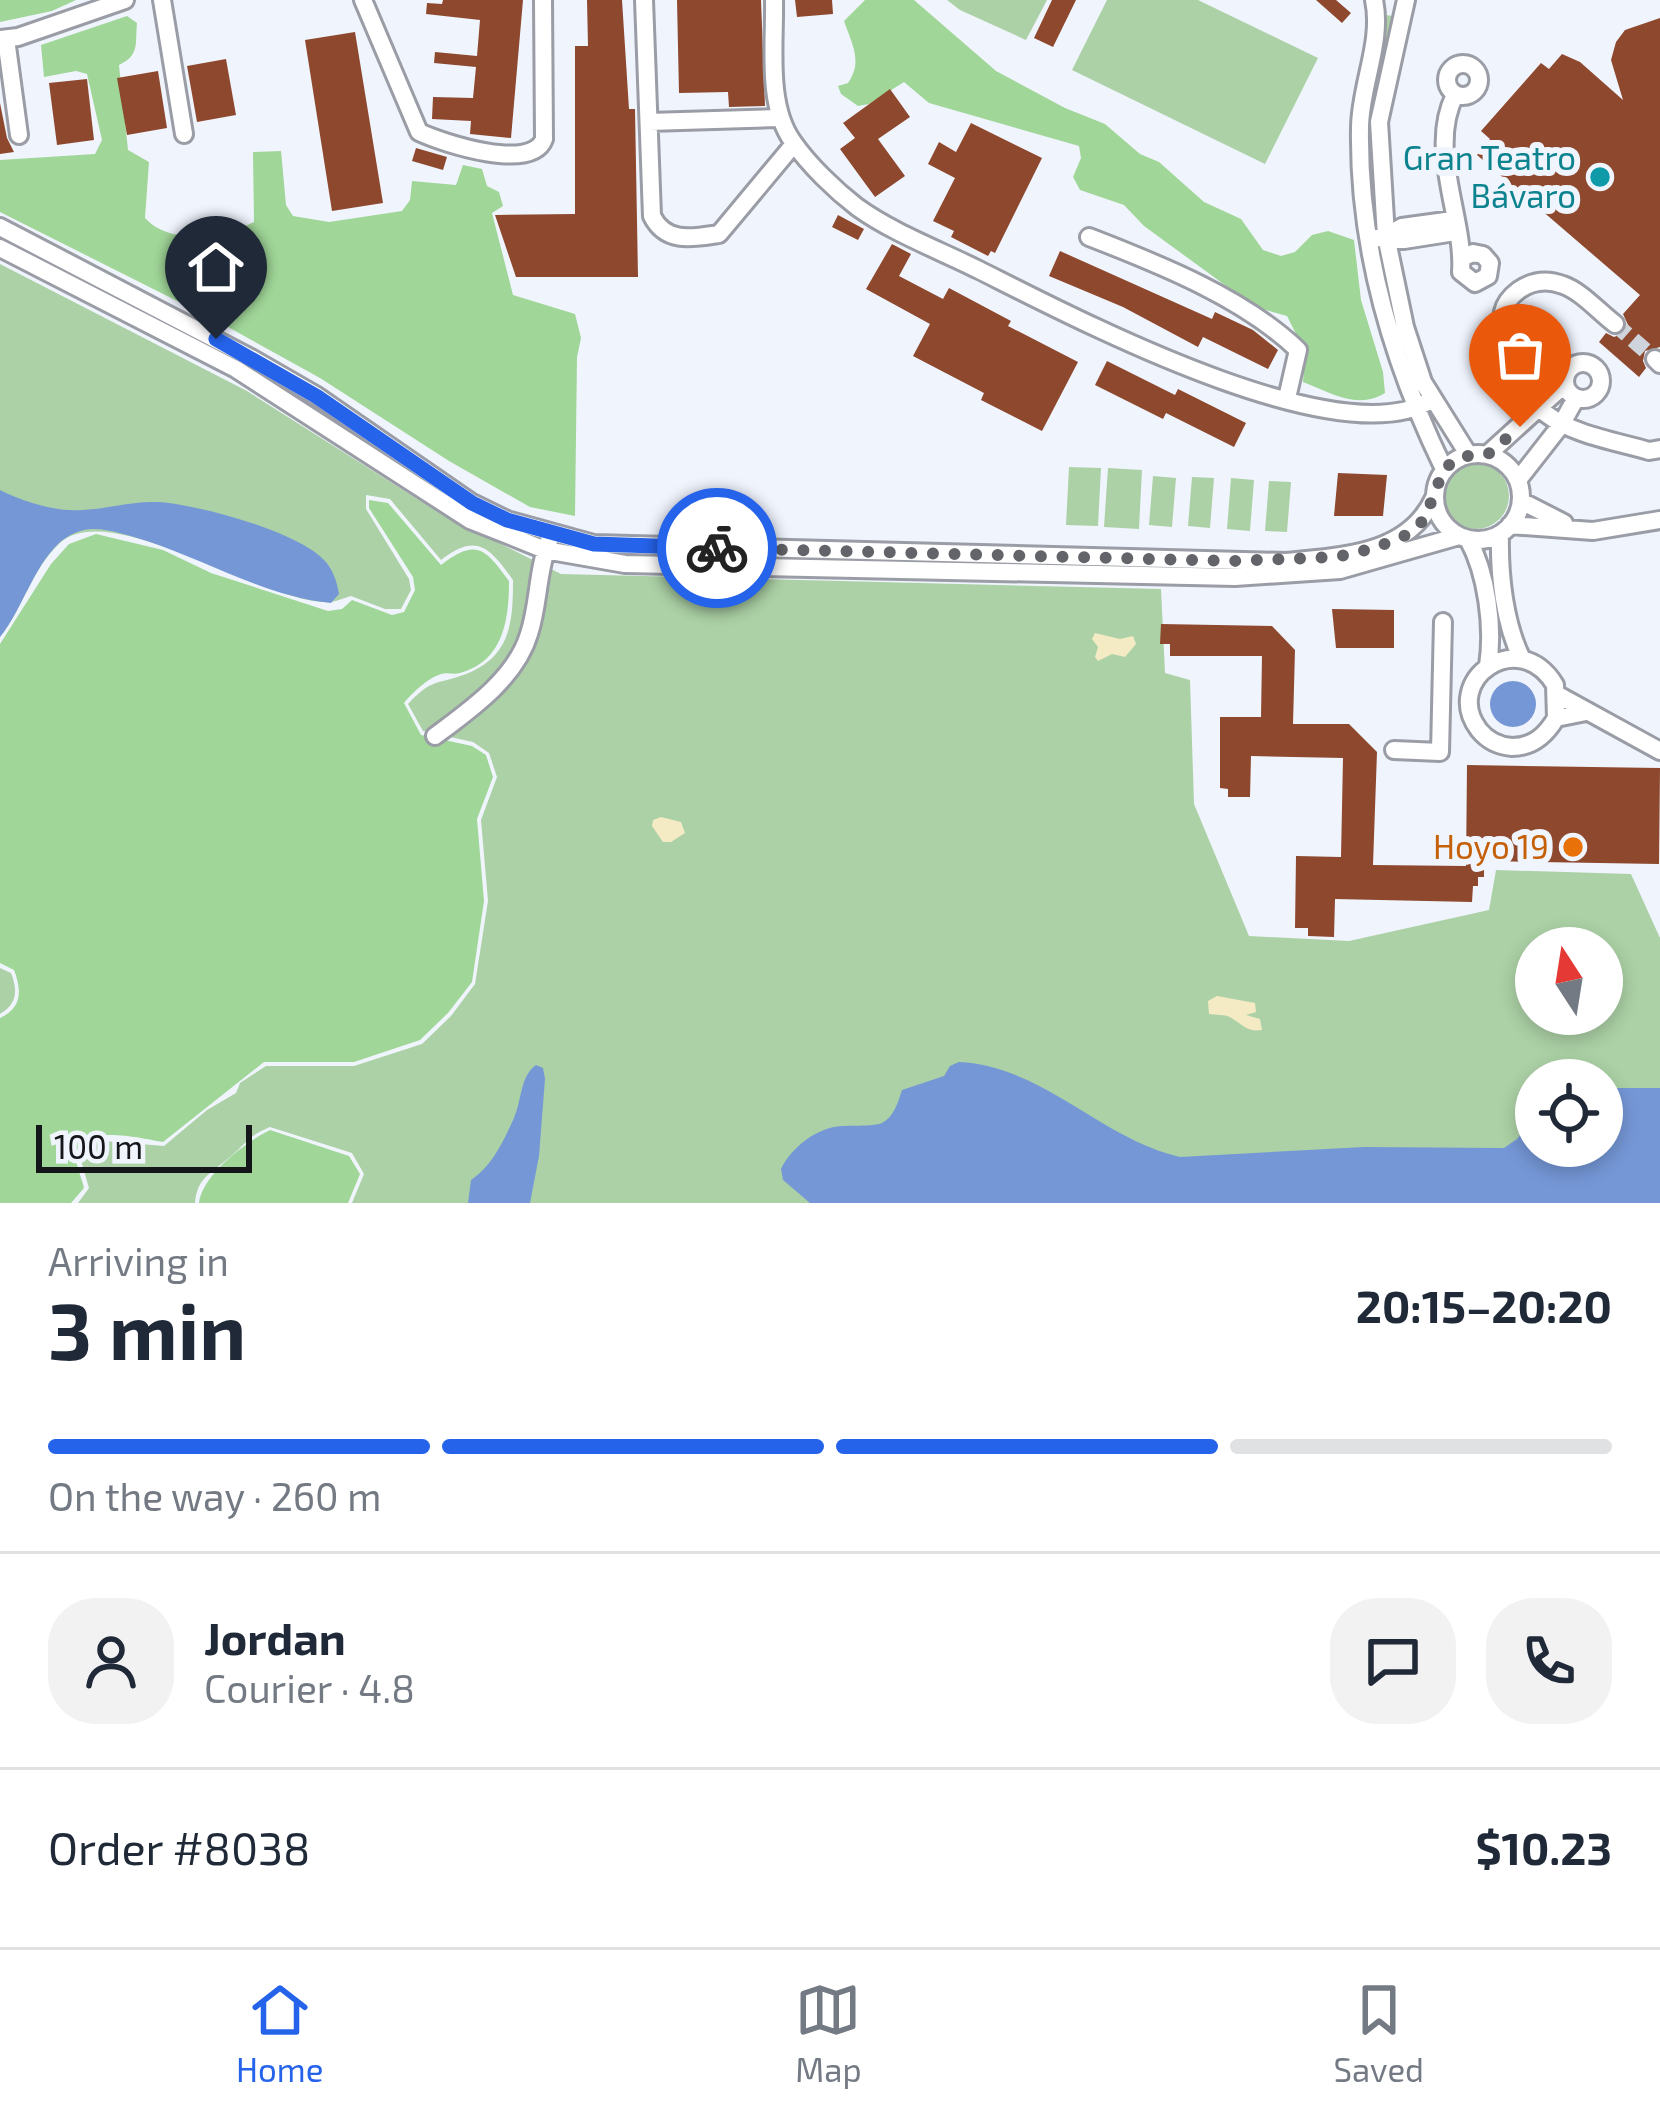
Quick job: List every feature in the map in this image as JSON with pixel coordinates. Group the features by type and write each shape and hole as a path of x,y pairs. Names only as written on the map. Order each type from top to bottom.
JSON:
{"lane":[{"path":"19,135 3,39 125,0"},
{"path":"162,0 184,134"},
{"path":"363,0 419,133 445,144 530,155 541,148 544,139 543,0"},
{"path":"644,0 652,216 658,228 671,237 719,234 794,144"},
{"path":"774,0 778,118 794,144 857,207 1064,313 1228,383 1371,416 1424,405"},
{"path":"0,227 268,367 472,503 548,542 1286,562 1375,548 1406,535 1424,520 1444,469 1378,238 1359,150 1360,118 1378,19 1374,0"},
{"path":"1378,238 1379,122 1406,0"},
{"path":"1455,94 1447,111 1445,149 1454,226 1464,257"},
{"path":"649,122 778,118"},
{"path":"1378,238 1402,227 1454,226"},
{"path":"1089,237 1169,268 1281,334 1298,350 1286,398"},
{"path":"0,248 236,369 470,520 625,564 1235,577 1340,570 1463,537 1485,539 1505,530 1593,531 1660,520"},
{"path":"1615,324 1566,286 1546,281 1528,284 1510,296 1502,314 1504,332 1539,409 1561,425 1649,451 1660,449"},
{"path":"1444,469 1478,454 1570,391 1561,425 1518,480"},
{"path":"1424,405 1478,454 1511,468 1518,480 1521,501 1505,530 1510,624 1522,658"},
{"path":"1434,498 1441,520 1463,537 1479,559 1492,644 1489,666"},
{"path":"1521,501 1575,529"},
{"path":"435,736 476,705 514,663 529,636 548,542"},
{"path":"1394,750 1440,752 1443,622"},
{"path":"1522,658 1550,675 1558,695 1556,718 1534,743 1501,745 1477,727 1469,698 1489,666 1522,658"},
{"path":"1558,695 1660,751"},
{"path":"1440,698 1469,698"},
{"path":"1556,718 1586,712"}],"green space":[{"path":"0,0 76,0 52,11 0,22"},
{"path":"865,0 914,0 996,71 1105,124 1204,202 1241,219 1263,250 1281,256 1295,252 1312,235 1328,231 1354,240 1361,300 1385,393 1355,400 1303,382 1305,352 1287,316 1255,307 1144,226 1124,205 1080,190 1073,177 1081,158 1079,146 929,103 904,82 869,104 858,106 841,94 838,86 848,83 855,60 844,21"},
{"path":"947,0 1047,0 1026,40"},
{"path":"1107,0 1198,0 1318,58 1265,164 1072,70"},
{"path":"1387,15 1396,17 1379,224 1373,224 1366,151 1368,97"},
{"path":"127,16 137,23 133,53 119,65 128,150 149,162 145,218 168,233 212,235 254,222 253,152 281,151 286,205 293,216 329,222 402,211 410,200 412,181 456,185 463,165 482,169 487,186 499,192 503,206 492,213 513,295 575,314 581,338 575,516 530,507 320,378 0,212 0,160 95,154 102,140 87,74 76,71 44,77 41,45"},
{"path":"0,264 247,391 441,514 561,574 1161,589 1165,673 1190,680 1194,804 1249,936 1349,941 1489,910 1496,870 1631,874 1660,938 1660,1203 352,1203 364,1174 352,1153 270,1127 207,1176 195,1203 78,1203 89,1188 80,1157 83,1146 92,1140 164,1146 266,1066 354,1066 422,1044 475,984 488,901 481,820 497,777 489,753 473,742 423,731 408,704 430,686 466,674 492,658 510,623 513,580 482,548 464,547 441,560 390,499 366,495 366,509 409,579 411,590 401,609 385,609 351,596 328,602 297,597 148,541 113,533 83,533 50,553 0,637"},
{"path":"1476,463 1499,473 1509,496 1499,519 1476,529 1453,519 1443,496 1453,473"},
{"path":"1069,467 1101,468 1098,526 1066,525"},
{"path":"1108,468 1142,470 1139,529 1104,527"},
{"path":"1153,476 1176,478 1172,527 1149,525"},
{"path":"1192,477 1214,478 1210,528 1188,526"},
{"path":"1231,478 1254,480 1250,531 1227,529"},
{"path":"1269,481 1291,482 1287,532 1265,531"},
{"path":"369,500 388,503 441,565 472,549 486,554 509,581 508,610 495,649 475,667 436,676 404,703 421,735 472,746 486,755 493,777 477,819 484,901 472,982 420,1040 354,1062 264,1062 163,1142 111,1135 86,1140 76,1159 84,1188 71,1203 0,1203 0,1018 13,1009 19,992 14,970 0,963 0,644 51,564 69,544 96,534 163,550 211,573 328,611 342,609 352,600 392,615 404,612 415,590 413,577 369,508"},
{"path":"0,968 11,973 15,991 10,1006 0,1014"},
{"path":"270,1130 349,1156 360,1174 348,1203 199,1203 216,1171"}],"sand":[{"path":"1095,633 1120,639 1133,636 1136,644 1125,657 1112,654 1098,661 1098,647 1092,639"},
{"path":"661,817 681,822 685,833 663,842 652,826"},
{"path":"1217,996 1255,1003 1256,1012 1246,1015 1260,1019 1262,1030 1209,1014 1208,1001"}],"water":[{"path":"0,490 61,509 157,502 245,521 310,549 330,567 339,594 331,603 284,594 147,541 88,529 66,537 50,553 0,637"},
{"path":"1513,681 1529,688 1536,704 1529,720 1513,727 1497,720 1490,704 1497,688"},
{"path":"959,1062 989,1066 1018,1076 1124,1135 1180,1157 1364,1147 1504,1148 1515,1140 1515,1167 1623,1167 1623,1088 1660,1088 1660,1203 810,1203 783,1180 785,1161 806,1140 833,1127 882,1123 893,1113 902,1090 944,1076"},
{"path":"536,1065 543,1068 545,1079 530,1203 468,1203 471,1180 501,1144 527,1075"}],"building":[{"path":"443,0 523,0 511,138 470,134 471,121 432,119 433,97 473,98 476,67 434,63 435,52 477,56 480,20 426,14 427,3 442,4"},
{"path":"587,0 622,0 629,109 635,109 638,277 516,277 495,215 575,214 575,46 588,46"},
{"path":"677,0 761,0 765,106 729,107 728,92 679,93"},
{"path":"795,0 832,0 833,14 797,17"},
{"path":"1052,0 1076,0 1053,47 1034,38"},
{"path":"1316,0 1336,0 1351,13 1342,23"},
{"path":"1660,18 1660,347 1645,351 1646,368 1639,377 1599,342 1606,333 1614,337 1624,333 1628,325 1623,314 1640,295 1477,155 1490,139 1481,131 1541,63 1549,69 1562,54 1580,62 1623,100 1611,60 1616,42 1625,30"},
{"path":"355,32 383,203 332,211 305,40"},
{"path":"226,59 236,115 197,122 187,66"},
{"path":"158,71 167,128 127,135 117,78"},
{"path":"87,79 94,140 57,145 49,83"},
{"path":"890,89 910,117 878,139 905,176 875,197 840,149 855,138 843,123"},
{"path":"0,103 14,152 0,154"},
{"path":"971,123 1042,158 995,253 988,256 951,237 954,231 933,221 955,178 928,164 939,142 956,152"},
{"path":"416,148 447,157 443,170 412,161"},
{"path":"838,215 864,229 858,240 832,227"},
{"path":"892,244 911,254 899,276 943,299 949,288 1011,321 1008,326 1078,362 1042,431 981,400 984,393 913,356 930,324 866,289"},
{"path":"1060,251 1212,319 1215,312 1253,330 1278,350 1268,369 1203,337 1198,347 1123,307 1049,276"},
{"path":"1107,361 1246,423 1234,447 1095,385"},
{"path":"1338,473 1387,475 1383,516 1334,516"},
{"path":"1332,609 1394,610 1394,648 1336,648"},
{"path":"1161,624 1272,626 1295,650 1293,724 1349,724 1377,752 1373,865 1466,866 1467,765 1660,768 1659,864 1484,861 1484,877 1478,877 1478,886 1473,886 1472,902 1335,899 1334,937 1308,936 1308,928 1295,928 1296,856 1341,857 1343,758 1251,756 1250,797 1228,797 1228,789 1220,788 1220,717 1261,717 1262,656 1170,656 1170,644 1160,644"}],"tunnel":[{"path":"1615,324 1655,359"}],"way so far":[{"path":"717,548 1286,562 1336,557 1406,535 1424,520 1444,469 1459,457 1488,454 1520,427"}],"place":[{"name":"Gran Teatro Bávaro","path":"1600,177"},
{"name":"Hoyo 19","path":"1573,847"}],"route":[{"path":"216,339 316,396 472,503 507,520 594,544 717,548"}]}
